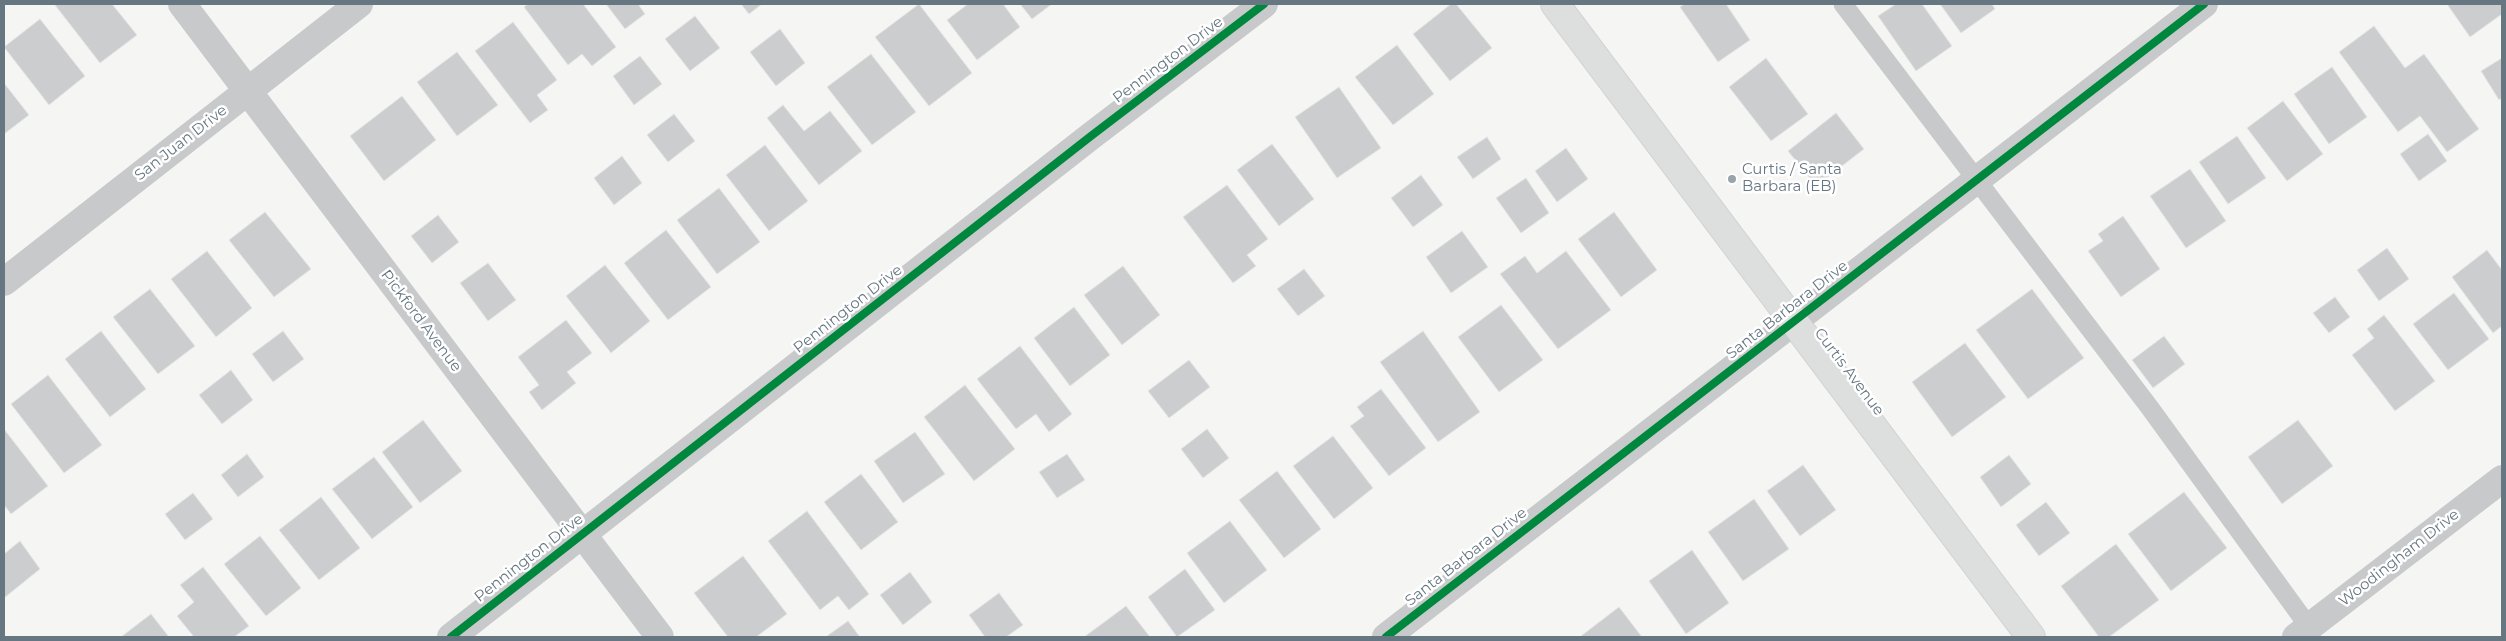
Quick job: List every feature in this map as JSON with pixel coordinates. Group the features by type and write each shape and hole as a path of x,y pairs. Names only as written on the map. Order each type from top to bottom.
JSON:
{"street":[{"name":"Pickford Avenue","path":"182,4 660,637"},
{"name":"San Juan Drive","path":"4,282 359,4"},
{"name":"Pennington Drive","path":"451,637 1264,4"},
{"name":"Curtis Avenue","path":"1555,4 2031,637"},
{"name":"Santa Barbara Drive","path":"1386,637 2204,4"},
{"name":"Woodingham Drive","path":"2303,632 2502,478"}],"lane":[{"path":"1843,4 2150,408 2303,632"}],"building":[{"path":"112,4 137,35 100,63 55,5"},
{"path":"528,4 583,4 616,47 592,66 582,54 568,65 524,7"},
{"path":"606,4 638,4 645,14 625,29"},
{"path":"741,4 762,4 749,14"},
{"path":"919,4 972,73 929,106 875,37"},
{"path":"968,4 1003,4 1020,27 977,60 947,20"},
{"path":"1020,4 1052,4 1032,19"},
{"path":"1451,4 1456,4 1492,48 1450,81 1413,34"},
{"path":"1685,4 1726,4 1750,40 1718,62 1680,7"},
{"path":"1896,4 1922,4 1952,46 1916,71 1878,16"},
{"path":"1940,4 1992,4 1995,9 1961,33"},
{"path":"2447,4 2502,4 2502,14 2470,37"},
{"path":"695,16 720,48 690,71 665,39"},
{"path":"40,19 85,76 49,105 4,47"},
{"path":"513,22 557,80 537,95 548,110 530,123 475,51"},
{"path":"2374,26 2405,68 2424,54 2479,129 2447,152 2420,116 2398,132 2339,52"},
{"path":"780,29 805,63 776,86 750,52"},
{"path":"1397,45 1434,94 1393,125 1355,77"},
{"path":"457,52 498,105 457,136 417,82"},
{"path":"871,54 916,112 872,145 827,87"},
{"path":"640,56 662,84 634,105 613,76"},
{"path":"1766,58 1808,114 1771,141 1729,87"},
{"path":"2502,58 2502,98 2499,100 2481,71"},
{"path":"2332,67 2367,117 2329,144 2294,94"},
{"path":"4,83 29,115 4,134"},
{"path":"1339,87 1381,148 1337,178 1295,117"},
{"path":"402,96 436,140 384,181 350,136"},
{"path":"2283,101 2323,154 2287,181 2247,128"},
{"path":"783,105 804,131 830,111 862,151 819,185 767,118"},
{"path":"1836,113 1864,149 1816,186 1788,151"},
{"path":"674,114 695,141 668,162 647,135"},
{"path":"2428,134 2447,161 2419,181 2400,154"},
{"path":"2237,136 2266,178 2228,204 2199,162"},
{"path":"1487,137 1501,159 1473,179 1457,157"},
{"path":"1272,144 1314,199 1279,226 1237,170"},
{"path":"765,145 808,201 769,231 726,175"},
{"path":"1566,148 1588,179 1557,202 1535,171"},
{"path":"622,156 642,183 614,205 594,178"},
{"path":"2190,169 2226,221 2186,248 2150,196"},
{"path":"1421,175 1443,205 1413,227 1391,198"},
{"path":"1526,178 1549,213 1521,233 1496,198"},
{"path":"1227,185 1268,239 1247,255 1256,266 1233,283 1183,217"},
{"path":"719,188 760,242 717,274 677,220"},
{"path":"265,212 311,269 274,297 229,240"},
{"path":"1614,212 1657,270 1621,297 1578,239"},
{"path":"438,215 459,242 432,263 411,236"},
{"path":"2123,216 2160,269 2121,297 2088,251 2103,241 2098,234"},
{"path":"666,230 711,287 668,320 624,263"},
{"path":"1462,231 1488,267 1451,293 1426,257"},
{"path":"2387,248 2409,279 2379,301 2357,270"},
{"path":"2487,250 2502,270 2502,326 2493,333 2452,277"},
{"path":"207,251 252,308 216,337 171,279"},
{"path":"1566,251 1611,310 1558,349 1500,274 1525,256 1537,273"},
{"path":"488,263 516,300 488,321 460,283"},
{"path":"605,265 650,321 611,353 566,296"},
{"path":"1123,266 1160,315 1122,345 1084,295"},
{"path":"1304,269 1325,296 1298,316 1277,289"},
{"path":"150,289 195,346 158,374 113,317"},
{"path":"2032,289 2084,358 2028,399 1976,330"},
{"path":"2454,293 2489,339 2448,370 2413,324"},
{"path":"2335,297 2350,317 2329,333 2313,313"},
{"path":"1501,305 1543,360 1499,392 1458,337"},
{"path":"1074,307 1110,355 1070,386 1034,338"},
{"path":"2384,315 2435,381 2395,411 2352,355 2374,338 2367,329"},
{"path":"566,320 592,353 567,372 576,383 542,410 529,392 539,385 518,357"},
{"path":"101,331 146,389 110,417 65,359"},
{"path":"283,331 304,359 273,382 252,354"},
{"path":"1423,331 1480,412 1438,442 1380,362"},
{"path":"2164,336 2185,364 2153,388 2132,360"},
{"path":"1965,343 2006,397 1952,437 1912,382"},
{"path":"1020,346 1072,414 1049,432 1036,414 1016,429 977,379"},
{"path":"1189,360 1210,387 1169,418 1148,391"},
{"path":"231,370 253,400 222,424 199,395"},
{"path":"48,375 102,445 64,473 11,404"},
{"path":"965,385 1015,449 974,481 924,417"},
{"path":"1381,389 1426,448 1389,476 1350,426 1364,416 1357,407"},
{"path":"423,420 462,471 420,503 382,452"},
{"path":"2298,420 2333,466 2282,504 2248,457"},
{"path":"4,429 48,486 11,514 4,505"},
{"path":"1207,429 1229,458 1203,478 1181,449"},
{"path":"915,432 945,474 903,503 874,461"},
{"path":"1333,436 1373,488 1334,519 1293,466"},
{"path":"247,454 264,477 238,497 221,475"},
{"path":"1067,454 1085,480 1057,498 1039,472"},
{"path":"2009,455 2031,484 2001,507 1980,477"},
{"path":"374,457 413,507 372,539 332,489"},
{"path":"1803,465 1836,510 1800,536 1767,491"},
{"path":"1277,471 1321,529 1284,558 1239,500"},
{"path":"861,474 898,522 861,550 824,502"},
{"path":"2184,492 2227,548 2171,591 2128,534"},
{"path":"193,493 213,519 185,540 165,514"},
{"path":"321,497 360,548 319,580 279,530"},
{"path":"1754,499 1789,549 1743,581 1708,532"},
{"path":"2046,502 2070,533 2039,556 2016,525"},
{"path":"807,511 869,594 849,610 838,596 820,610 768,541"},
{"path":"1230,521 1267,570 1224,603 1187,553"},
{"path":"260,536 301,588 266,616 224,564"},
{"path":"20,541 40,569 4,598 4,554"},
{"path":"2116,544 2159,600 2109,637 2099,637 2061,586"},
{"path":"1692,550 1729,603 1686,634 1649,581"},
{"path":"743,556 787,614 756,637 728,637 694,593"},
{"path":"203,567 249,626 234,637 194,637 177,616 194,602 180,585"},
{"path":"1185,569 1215,610 1177,637 1148,597"},
{"path":"910,572 932,602 903,625 880,595"},
{"path":"999,593 1023,625 1006,637 985,637 969,615"},
{"path":"1126,606 1150,637 1084,637"},
{"path":"1619,607 1642,637 1581,636"},
{"path":"151,614 169,637 121,637"},
{"path":"848,621 860,637 827,637 827,636"}],"cycle path":[{"path":"451,637 1091,136 1264,4"},
{"path":"1386,637 2204,4"}],"place":[{"name":"Curtis / Santa Barbara (EB)","path":"1732,179"}]}
